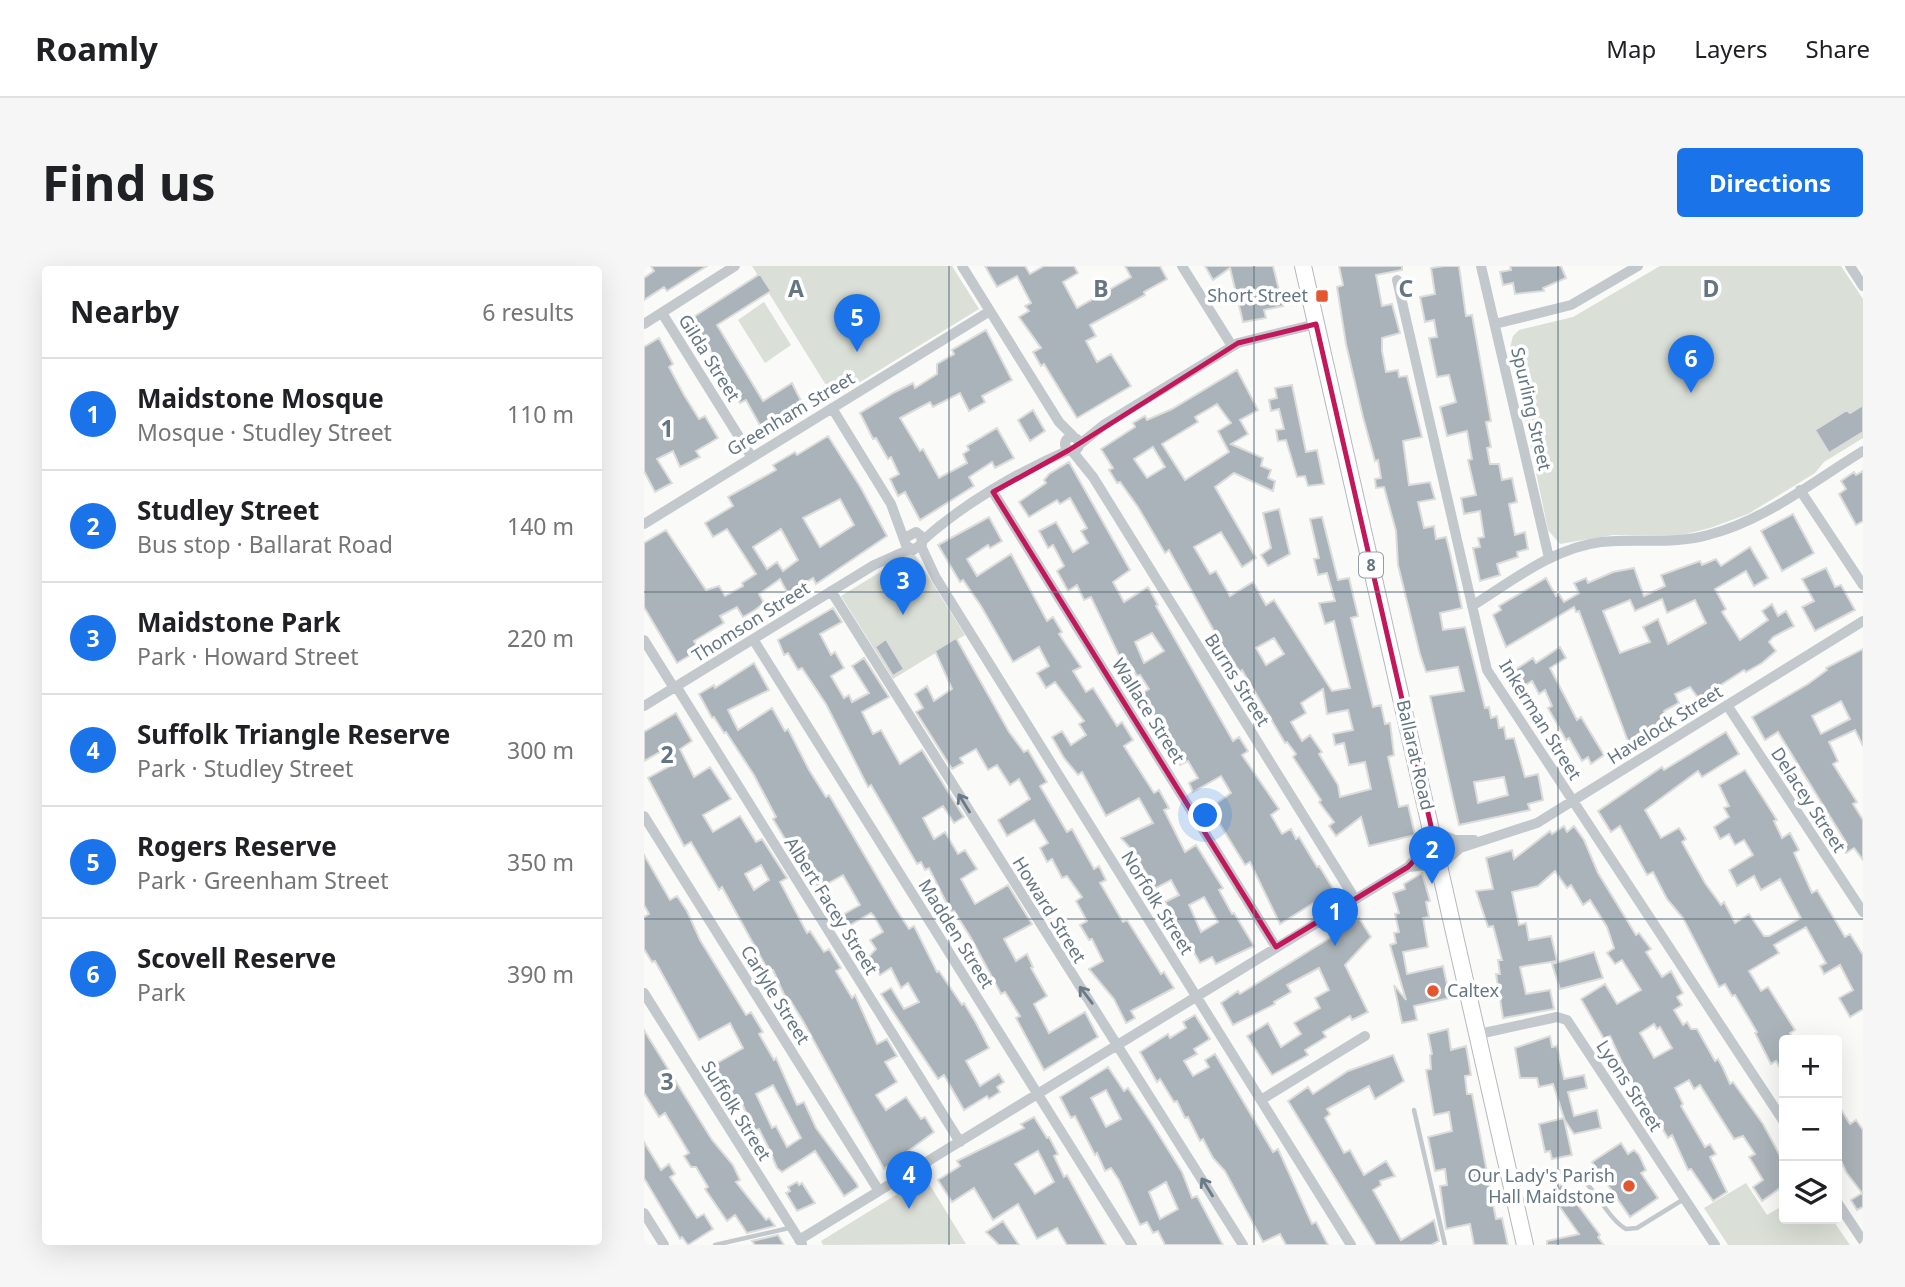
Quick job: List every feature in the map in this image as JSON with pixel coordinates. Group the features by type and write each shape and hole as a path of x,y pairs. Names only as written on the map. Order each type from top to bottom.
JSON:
{"highway":[{"name":"Ballarat Road","path":"1303,266 1525,1245"}],"street":[{"path":"644,324 735,266"},
{"name":"Burns Street","path":"962,266 1355,899"},
{"path":"1182,266 1232,346"},
{"name":"Spurling Street","path":"1481,266 1549,558"},
{"path":"1495,324 1571,305 1637,266"},
{"path":"1850,266 1863,286"},
{"name":"Inkerman Street","path":"1397,280 1484,660 1493,681 1779,1114"},
{"name":"Greenham Street","path":"644,524 990,311"},
{"name":"Gilda Street","path":"662,313 751,456"},
{"name":"Thomson Street","path":"644,706 1232,346 1316,324"},
{"name":"Norfolk Street","path":"832,408 1351,1245"},
{"path":"1472,606 1566,550 1599,542 1663,542 1709,535 1750,520 1863,451"},
{"path":"1800,490 1863,585"},
{"name":"Wallace Street","path":"993,492 1276,947"},
{"name":"Howard Street","path":"831,591 1243,1245"},
{"name":"Havelock Street","path":"1440,865 1460,848 1478,840 1527,828 1863,621"},
{"name":"Madden Street","path":"753,639 1132,1245"},
{"name":"Albert Facey Street","path":"644,640 960,1142"},
{"name":"Delacey Street","path":"1727,705 1863,912"},
{"name":"Carlyle Street","path":"644,816 879,1191"},
{"path":"801,1243 879,1191 1408,867 1433,834"},
{"name":"Havelock Street","path":"1433,834 1455,840 1478,840"},
{"path":"1408,867 1440,865"},
{"name":"Suffolk Street","path":"644,993 801,1243"},
{"name":"Lyons Street","path":"1479,1034 1557,1017 1567,1020 1715,1245"},
{"path":"1261,1100 1365,1036"},
{"path":"1842,1210 1863,1241"},
{"path":"644,1213 664,1245"}],"lane":[{"path":"1414,1110 1445,1245"},
{"path":"1510,1177 1571,1172 1626,1229 1637,1228 1685,1199"},
{"path":"715,1245 791,1227"}],"highlighted area":[{"path":"1316,324 1434,839 1408,867 1276,947 993,492 1069,450 1238,343"}],"shaded area":[{"path":"752,266 952,266 979,309 834,398"},
{"path":"1660,266 1841,266 1863,299 1863,438 1824,462 1815,473 1748,514 1710,528 1678,536 1613,535 1560,544 1548,530 1510,348 1513,336 1519,330 1573,317"},
{"path":"764,302 791,345 765,363 738,320"},
{"path":"913,552 965,635 893,679 841,596"},
{"path":"925,1177 966,1244 823,1245 821,1241"},
{"path":"1746,1183 1767,1215 1779,1208 1779,1224 1835,1224 1850,1245 1728,1245 1704,1208"}],"building":[{"path":"651,266 707,266 667,291 664,287 644,300 644,278 654,271"},
{"path":"985,266 1025,266 1030,274 1044,266 1074,266 1078,273 1063,282 1077,308 1131,277 1125,266 1160,266 1167,279 1144,292 1145,295 1090,325 1096,336 1086,341 1097,362 1111,354 1131,386 1077,418 1044,364 1041,366 1033,352 1041,348 1019,317 1029,311 1025,306 1031,303 1017,276 997,287"},
{"path":"1205,266 1273,266 1283,306 1264,310 1266,318 1243,322 1230,268 1213,280"},
{"path":"1339,266 1402,266 1402,270 1376,275 1382,306 1392,304 1400,333 1382,338 1382,351 1386,372 1398,370 1399,377 1407,376 1422,437 1403,441 1409,485 1430,482 1435,499 1418,502 1424,528 1434,526 1436,539 1446,537 1450,553 1462,608 1440,613 1443,630 1465,627 1485,708 1489,707 1491,718 1497,716 1499,728 1504,727 1506,739 1514,738 1525,777 1538,774 1543,800 1528,804 1530,810 1459,825 1430,696 1464,691 1458,667 1426,672 1420,654 1398,565 1396,531 1384,487 1376,488 1375,479 1381,478 1346,344 1337,287 1343,285","holes":["1504,777 1508,795 1478,803 1474,782"]},
{"path":"1459,266 1466,316 1472,315 1491,421 1486,422 1491,447 1487,448 1490,464 1499,464 1502,480 1512,478 1517,502 1509,504 1515,535 1525,532 1528,549 1517,552 1518,557 1497,564 1500,575 1480,581 1473,548 1480,547 1478,538 1484,537 1480,511 1464,514 1461,498 1476,495 1468,460 1472,459 1467,431 1447,436 1440,407 1456,402 1449,375 1437,377 1429,338 1437,337 1434,320 1425,322 1420,297 1435,294 1431,268"},
{"path":"1510,266 1561,266 1566,278 1543,288 1544,291 1515,294 1513,283 1503,285 1500,272 1511,270"},
{"path":"760,274 771,291 717,325 763,401 792,383 803,405 762,429 746,400 740,403 692,318"},
{"path":"986,330 1012,380 982,396 985,402 969,411 960,393 933,407 930,402 900,418 920,451 923,449 939,478 967,463 963,454 969,450 967,446 997,428 1014,458 995,468 992,462 969,477 974,486 920,520 905,492 898,496 890,479 899,474 891,457 888,459 876,438 873,439 860,413 895,392 913,383 915,388 937,374 937,364 954,354 952,350"},
{"path":"659,338 673,364 669,367 684,395 699,419 705,416 718,438 696,451 700,457 680,467 673,451 657,459 672,483 655,492 644,471 644,347"},
{"path":"1237,370 1258,410 1240,420 1248,434 1231,444 1263,458 1261,466 1271,470 1268,478 1275,481 1273,491 1234,473 1215,487 1256,558 1242,567 1221,532 1194,547 1210,574 1216,571 1230,596 1253,582 1266,605 1274,600 1332,691 1350,688 1334,621 1325,624 1319,603 1335,601 1327,573 1318,575 1314,559 1319,558 1310,519 1322,517 1338,580 1349,578 1358,616 1351,618 1373,707 1381,705 1385,724 1390,723 1394,755 1388,757 1399,807 1408,805 1415,835 1369,846 1361,817 1336,836 1329,826 1334,822 1293,757 1296,754 1287,742 1285,743 1242,670 1240,672 1224,649 1169,550 1165,553 1138,507 1109,470 1113,468 1101,449 1135,427 1133,423 1145,416 1147,420 1172,409","holes":["1217,404 1231,423 1218,431 1229,452 1185,480 1162,444 1198,422 1195,417","1153,447 1165,467 1147,478 1134,459","1274,638 1284,654 1266,665 1256,648","1323,689 1327,714 1348,710 1353,730 1333,734 1335,745 1344,743 1349,765 1365,762 1371,789 1340,797 1338,785 1319,754 1322,752 1310,735 1302,741 1291,722 1306,713 1301,703"]},
{"path":"1292,385 1306,452 1317,450 1324,484 1308,486 1305,476 1297,477 1286,440 1278,441 1276,430 1284,429 1279,409 1271,411 1269,400 1277,398 1275,388"},
{"path":"1863,405 1863,432 1829,453 1815,430 1847,410 1850,413"},
{"path":"1033,410 1045,431 1030,441 1018,420"},
{"path":"828,436 887,536 816,584 813,578 788,594 780,579 759,594 764,603 755,610 743,617 737,607 720,616 724,623 694,641 699,650 677,663 644,607 644,543 666,530 706,590 719,586 725,596 743,586 742,583 756,574 727,529 713,537 705,523 733,506 728,497 776,470 773,465 795,452 797,455","holes":["840,499 854,525 820,547 803,518","781,529 798,560 783,571 777,562 767,569 753,547"]},
{"path":"1069,462 1130,570 1113,582 1124,602 1148,587 1158,605 1156,606 1233,741 1239,737 1248,751 1242,755 1279,809 1271,815 1282,834 1291,829 1296,839 1299,837 1334,890 1280,924 1250,862 1245,865 1210,808 1231,793 1221,776 1193,792 1189,783 1198,778 1188,761 1180,765 1141,694 1149,689 1131,665 1125,668 1091,597 1084,600 1077,585 1068,591 1057,571 1064,566 1053,545 1048,548 1039,531 1056,522 1073,552 1088,543 1081,531 1087,528 1070,498 1060,504 1057,500 1029,517 1019,502 1046,483 1044,480","holes":["1152,633 1164,651 1144,663 1135,642"]},
{"path":"1863,471 1863,521 1856,525 1839,494 1846,489 1841,481 1854,472 1856,475"},
{"path":"1279,509 1290,554 1268,566 1261,555 1271,548 1263,513"},
{"path":"1793,514 1814,553 1782,571 1761,531"},
{"path":"989,517 1002,541 990,548 988,545 967,559 977,576 1011,554 1047,621 1053,617 1062,632 1059,634 1081,667 1073,671 1086,692 1093,688 1117,726 1122,722 1133,740 1124,746 1154,793 1159,790 1169,808 1164,810 1185,852 1196,845 1223,888 1219,890 1232,914 1234,913 1254,946 1216,964 1212,957 1200,963 1165,902 1179,895 1171,880 1154,889 1134,852 1121,838 1153,823 1139,798 1106,816 1082,772 1078,775 1052,737 1062,731 1071,745 1086,735 1079,724 1084,721 1055,682 1046,688 1037,673 1049,666 1039,647 1013,662 981,606 963,580 960,582 938,545","holes":["1204,897 1218,922 1201,932 1189,905"]},
{"path":"1750,547 1768,578 1754,586 1746,571 1715,589 1726,609 1722,612 1740,640 1768,620 1762,611 1772,604 1778,616 1786,611 1794,626 1773,637 1769,642 1776,651 1762,663 1746,672 1744,670 1699,699 1690,687 1675,694 1679,703 1664,711 1670,723 1629,744 1579,611 1576,612 1574,607 1506,647 1493,615 1501,610 1499,606 1546,578 1556,596 1559,594 1564,602 1579,593 1574,583 1586,578 1588,583 1613,572 1634,568 1644,596 1665,586 1661,575 1700,561 1702,565 1716,559 1721,566","holes":["1662,599 1667,613 1695,600 1706,623 1668,644 1658,619 1643,627 1650,642 1620,653 1603,611 1630,600 1635,611"]},
{"path":"1826,568 1835,587 1841,585 1855,610 1815,631 1802,607 1814,601 1802,579"},
{"path":"833,608 842,622 820,634 831,655 835,652 844,668 831,676 844,698 849,695 852,702 869,693 852,666 864,658 889,697 862,712 873,734 881,730 900,764 922,750 964,817 954,823 943,806 923,818 934,839 945,832 958,854 965,850 977,869 961,879 975,904 1008,885 1032,924 1004,939 1016,961 1027,954 1033,967 1031,968 1047,996 1034,1004 1049,1033 1085,1012 1098,1037 1044,1070 1016,1018 1020,1016 1005,992 1001,994 971,938 954,911 951,912 929,868 925,870 921,862 917,864 871,785 868,787 826,704 802,668 798,670 788,653 784,655 778,640"},
{"path":"956,638 1009,732 1024,752 1028,750 1047,782 1040,786 1067,832 1072,829 1094,869 1099,866 1106,880 1100,883 1123,922 1127,920 1161,974 1164,972 1174,988 1131,1011 1135,1018 1126,1023 1114,999 1089,969 1103,961 1092,939 1089,940 1080,925 1087,921 1076,901 1082,897 1067,876 1062,878 1052,859 1047,862 1040,848 1048,843 1034,820 1007,836 998,820 1030,799 1019,779 1010,785 997,765 988,770 976,749 960,758 963,763 952,769 916,712 923,708 915,694 927,686 934,701 952,689 935,651"},
{"path":"886,639 904,669 893,676 875,647"},
{"path":"1560,647 1566,658 1550,668 1577,720 1581,717 1604,755 1591,764 1588,757 1582,761 1569,738 1566,740 1548,708 1552,706 1545,690 1539,694 1532,681 1524,686 1515,670 1533,658 1536,663"},
{"path":"1863,649 1863,746 1855,730 1829,742 1838,761 1833,764 1857,802 1853,804 1863,820 1863,860 1854,848 1846,853 1840,844 1845,841 1778,732 1765,740 1752,717 1808,684 1827,670 1826,668","holes":["1841,701 1850,719 1821,734 1812,716"]},
{"path":"754,663 769,690 728,710 738,730 772,708 785,731 788,729 809,770 826,797 829,795 896,909 909,929 914,926 937,972 939,971 962,1005 964,1003 976,1023 989,1048 966,1061 980,1086 999,1074 1004,1082 997,1087 1000,1092 989,1099 987,1096 964,1110 944,1075 938,1079 881,994 891,988 904,1009 919,1002 908,983 901,988 891,968 880,975 877,970 869,974 863,963 876,949 870,940 883,932 874,916 871,913 845,928 839,917 860,905 843,875 818,889 793,841 788,844 773,819 776,817 754,775 726,732 724,733 714,717 712,718 699,694 714,685 715,688"},
{"path":"676,713 692,741 680,749 694,777 710,767 731,799 703,815 713,832 740,816 756,842 762,839 787,878 780,882 807,933 810,931 824,952 829,949 841,968 836,971 852,998 855,995 877,1044 887,1039 897,1056 885,1062 897,1082 876,1095 886,1110 906,1097 921,1119 925,1117 934,1132 884,1169 803,1021 790,1000 787,1001 773,970 769,972 722,887 719,890 691,842 684,846 648,778 675,763 667,748 644,761 644,732","holes":["761,865 769,880 754,890 745,874"]},
{"path":"1726,732 1739,754 1702,777 1698,771 1645,810 1661,838 1679,828 1686,839 1682,842 1705,883 1721,905 1724,902 1735,923 1749,914 1764,936 1769,936 1801,918 1780,879 1761,890 1754,876 1737,886 1729,870 1753,855 1744,840 1735,845 1729,834 1720,839 1714,827 1729,817 1724,808 1729,806 1719,785 1745,770 1777,820 1774,821 1782,838 1790,833 1799,850 1794,853 1812,893 1817,890 1845,937 1850,934 1863,955 1863,1009 1850,1017 1839,998 1853,990 1840,965 1824,974 1820,966 1826,963 1806,927 1774,945 1779,953 1749,971 1761,991 1768,987 1795,1030 1790,1033 1791,1035 1779,1035 1779,1066 1776,1061 1771,1064 1755,1033 1757,1032 1735,995 1732,996 1725,984 1719,987 1683,918 1667,899 1653,872 1647,875 1620,826 1611,832 1598,811 1662,767 1664,770"},
{"path":"1564,826 1567,832 1574,826 1584,840 1598,873 1636,935 1639,933 1651,949 1646,952 1662,977 1671,971 1683,993 1677,997 1682,1005 1674,1010 1683,1025 1687,1022 1691,1029 1697,1029 1715,1061 1718,1059 1730,1084 1733,1082 1763,1124 1779,1154 1779,1189 1762,1201 1753,1187 1763,1180 1749,1157 1755,1154 1743,1136 1734,1139 1700,1085 1694,1089 1689,1080 1675,1088 1683,1104 1681,1106 1705,1147 1710,1144 1716,1154 1710,1157 1727,1192 1713,1201 1691,1169 1688,1170 1672,1135 1668,1138 1641,1093 1637,1095 1610,1036 1604,1039 1581,999 1605,984 1617,1004 1641,990 1622,960 1615,964 1607,953 1614,948 1607,927 1590,900 1583,905 1571,885 1567,888 1555,871 1538,886 1512,892 1519,925 1526,923 1529,940 1551,936 1557,961 1520,967 1526,994 1550,990 1554,1009 1503,1018 1496,974 1500,974 1498,960 1502,960 1493,926 1488,927 1476,891 1493,889 1486,858 1512,850 1514,859 1550,831 1552,834","holes":["1654,1024 1657,1029 1660,1027 1672,1048 1654,1058 1640,1033"]},
{"path":"644,855 670,900 677,896 687,911 700,940 746,1015 751,1012 763,1032 759,1034 774,1060 776,1058 797,1105 804,1102 816,1128 858,1187 844,1196 815,1151 782,1172 777,1168 759,1129 754,1131 741,1101 734,1105 712,1066 743,1048 730,1023 699,1040 655,961 652,962 644,949 644,917 649,914 644,905","holes":["773,1085 801,1138 787,1147 776,1126 772,1128 756,1094"]},
{"path":"1422,873 1430,901 1426,902 1429,917 1423,918 1428,947 1403,952 1407,974 1443,966 1450,998 1414,1006 1417,1020 1402,1023 1394,985 1406,1000 1390,945 1396,943 1394,933 1399,932 1395,914 1399,913 1393,893 1405,889 1404,884"},
{"path":"1359,918 1371,937 1345,965 1368,1012 1352,1020 1350,1016 1323,1032 1326,1037 1305,1050 1308,1055 1272,1075 1247,1036 1268,1023 1281,1047 1301,1034 1294,1023 1320,1008 1315,998 1329,990 1319,968 1287,985 1291,992 1274,1002 1275,1004 1233,1025 1221,1003 1333,936 1330,932"},
{"path":"1594,952 1603,978 1560,989 1552,964"},
{"path":"1195,1015 1210,1039 1194,1049 1197,1054 1184,1061 1193,1076 1209,1067 1205,1060 1215,1054 1273,1152 1278,1149 1312,1224 1316,1222 1328,1245 1286,1245 1280,1234 1263,1242 1225,1171 1213,1158 1203,1139 1200,1141 1177,1101 1174,1102 1160,1079 1157,1082 1140,1052 1168,1034 1170,1038 1186,1028 1183,1022"},
{"path":"1448,1029 1451,1050 1466,1046 1471,1075 1465,1076 1467,1094 1472,1094 1496,1219 1502,1218 1508,1245 1474,1245 1470,1224 1446,1229 1440,1186 1447,1185 1445,1169 1435,1171 1428,1137 1452,1131 1449,1112 1434,1115 1426,1070 1431,1069 1432,1054 1428,1034"},
{"path":"644,1030 712,1140 733,1165 740,1180 736,1182 766,1220 769,1218 775,1226 747,1233 735,1215 727,1221 705,1189 708,1187 696,1167 691,1167 684,1156 689,1153 665,1113 659,1117 644,1093"},
{"path":"1550,1036 1552,1047 1557,1046 1564,1079 1584,1075 1587,1088 1568,1092 1574,1116 1597,1110 1601,1128 1574,1134 1564,1119 1572,1155 1552,1159 1550,1151 1545,1152 1539,1124 1564,1118 1553,1084 1539,1087 1537,1078 1520,1078 1515,1048"},
{"path":"1393,1055 1404,1081 1375,1099 1369,1086 1327,1109 1330,1114 1325,1118 1344,1153 1350,1150 1364,1175 1386,1161 1395,1176 1380,1181 1381,1185 1373,1190 1401,1240 1434,1220 1439,1241 1431,1245 1376,1245 1288,1101 1308,1087 1313,1094 1348,1071"},
{"path":"1108,1067 1124,1091 1128,1088 1152,1124 1182,1172 1192,1198 1197,1196 1223,1245 1165,1245 1158,1231 1153,1233 1147,1222 1140,1225 1119,1180 1111,1168 1105,1171 1075,1116 1071,1118 1060,1097","holes":["1106,1090 1121,1119 1106,1127 1091,1098","1166,1182 1178,1209 1160,1219 1149,1192"]},
{"path":"1842,1111 1850,1124 1856,1120 1863,1130 1863,1207 1857,1210 1851,1200 1862,1193 1842,1163"},
{"path":"1034,1117 1047,1138 1049,1137 1058,1154 1054,1156 1064,1177 1067,1175 1106,1245 1067,1245 1057,1228 1037,1239 1018,1204 993,1220 974,1188 952,1202 938,1180 960,1166 957,1161 1024,1128 1021,1124","holes":["1038,1151 1054,1182 1035,1194 1015,1164"]},
{"path":"644,1142 661,1170 669,1164 675,1174 670,1177 697,1218 704,1214 713,1229 688,1245 682,1237 680,1239 644,1178"},
{"name":"Our Lady's Parish Hall Maidstone","path":"1621,1143 1628,1154 1634,1150 1639,1155 1646,1170 1641,1173 1658,1198 1630,1217 1592,1162"},
{"path":"797,1182 799,1185 802,1183 815,1203 797,1211 786,1193 790,1191 788,1187"},
{"path":"1562,1184 1600,1235 1598,1237 1604,1245 1547,1245 1547,1241 1579,1234 1550,1193"},
{"path":"1003,1221 1019,1245 999,1245 986,1232"},
{"path":"778,1235 784,1245 755,1245 752,1241"}],"place":[{"name":"Short Street","path":"1322,296"},
{"name":"Rogers Reserve","path":"857,352"},
{"name":"Scovell Reserve","path":"1691,393"},
{"name":"Maidstone Park","path":"903,615"},
{"name":"Studley Street","path":"1432,884"},
{"name":"Maidstone Mosque","path":"1335,946"},
{"name":"Caltex","path":"1433,991"},
{"name":"Our Lady's Parish Hall Maidstone","path":"1629,1186"},
{"name":"Suffolk Triangle Reserve","path":"909,1209"}]}
